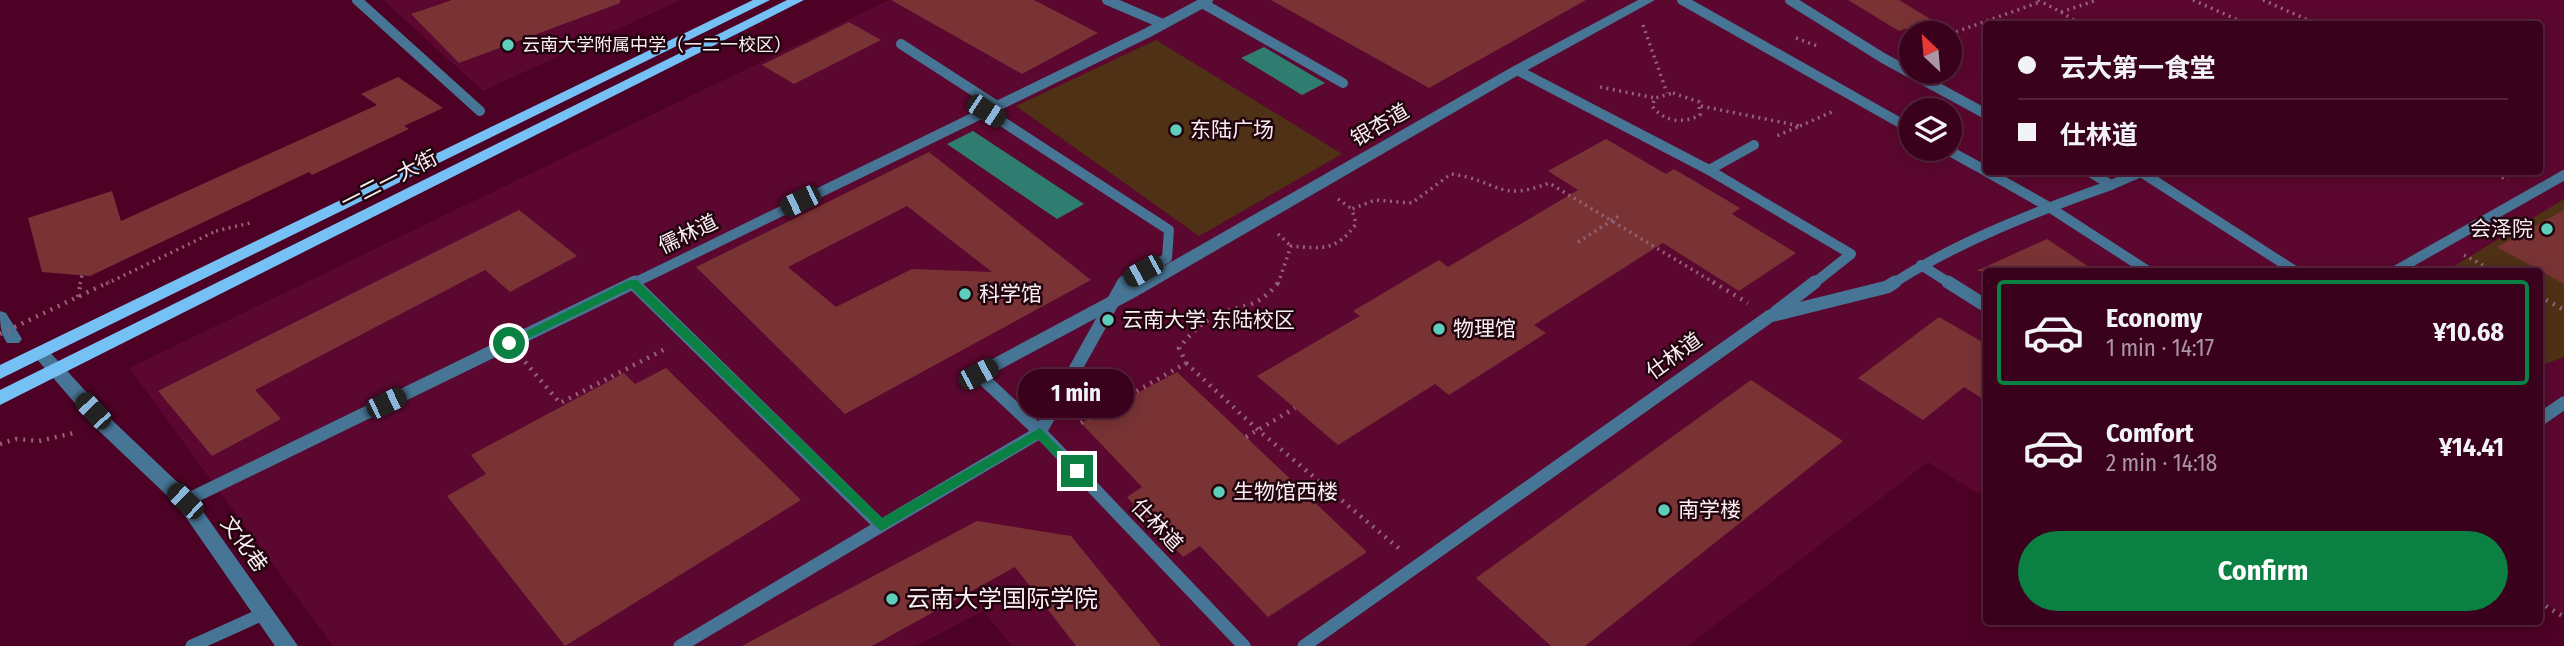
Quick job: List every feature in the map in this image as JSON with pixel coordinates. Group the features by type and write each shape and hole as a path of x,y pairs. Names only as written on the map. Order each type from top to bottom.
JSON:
{"main road":[{"name":"一二一大街","path":"0,373 763,0"},
{"name":"一二一大街","path":"0,398 797,0"}],"street":[{"name":"银杏道","path":"1135,290 1517,70 1642,3"},
{"path":"0,317 7,337"},
{"name":"文化巷","path":"41,353 106,426 185,501 287,646"}],"lane":[{"path":"357,0 480,111"},
{"path":"1107,0 1163,24"},
{"path":"1682,0 1899,122"},
{"path":"1790,0 1883,58 1983,112"},
{"path":"1205,2 1343,83"},
{"name":"儒林道","path":"185,501 992,109 1205,2"},
{"path":"680,646 1040,432 1120,284 1167,258 1170,230 901,44"},
{"path":"1517,70 1709,170 1852,254 1770,316"},
{"path":"1709,170 1754,145"},
{"path":"1962,157 1983,169"},
{"path":"1994,175 2143,268"},
{"path":"2095,175 2111,185"},
{"name":"仕林道","path":"1304,646 1770,316 1887,287 1921,264 2049,207 2135,175"},
{"path":"2147,175 2290,268"},
{"path":"2400,268 2564,175"},
{"path":"1921,264 1983,304"},
{"path":"633,282 881,526"},
{"path":"1111,304 1135,290"},
{"name":"仕林道","path":"1111,304 978,374 1040,432 1244,646"},
{"path":"2543,417 2564,403"},
{"path":"192,646 265,613"}],"path":[{"path":"2062,12 2097,0"},
{"path":"2193,0 2240,21"},
{"path":"2263,0 2310,21"},
{"path":"1985,21 2039,1 2076,21"},
{"path":"1642,3 1667,93"},
{"path":"1962,30 1983,22"},
{"path":"1667,93 1694,99 1702,106 1700,115 1682,120 1659,115 1652,106 1653,102 1667,93"},
{"path":"1800,126 1860,100"},
{"path":"1418,565 1258,430 1186,363 1178,348 1195,329 1213,317 1263,301 1280,281 1290,246 1319,249 1343,242 1356,224 1352,209 1367,200 1387,199 1404,204 1420,200 1451,174 1471,175 1507,195 1525,194 1549,183 1770,316"},
{"path":"1578,242 1619,216"},
{"path":"7,337 78,297 216,231 251,223"},
{"path":"78,297 82,275"},
{"path":"2543,298 2564,310"},
{"path":"509,343 560,403 688,337"},
{"path":"1081,423 1186,363"},
{"path":"1246,437 1295,408"},
{"path":"0,444 16,439 39,441 106,426"},
{"path":"2543,605 2564,618"}],"shaded area":[{"name":"云南大学附属中学（一二一校区）","path":"383,0 681,0 483,91"},
{"name":"云南大学 东陆校区","path":"889,0 2564,0 2564,615 2543,602 2543,268 1983,268 1983,490 1978,494 1928,462 1688,646 1012,646 983,611 916,646 333,646 129,368"},
{"name":"东陆广场","path":"1156,40 1342,154 1199,236 1016,106"},
{"path":"1264,47 1325,83 1302,95 1241,58"},
{"path":"973,131 1084,204 1057,219 947,144"},
{"path":"2564,199 2564,357 2543,365 2543,268 2451,268"}],"building":[{"path":"452,0 620,0 620,3 459,63 411,14"},
{"path":"891,0 1034,0 1098,33 1022,74"},
{"path":"1271,0 1586,0 1429,88"},
{"path":"1848,0 1899,0 1932,20 1899,21 1899,31"},
{"path":"849,22 881,40 794,84 762,65"},
{"path":"398,77 443,108 404,126 409,129 312,175 309,172 90,276 42,272 28,218 112,191 121,221 377,105 361,94"},
{"name":"物理馆","path":"1606,139 1666,174 1674,169 1740,208 1732,214 1796,253 1739,291 1663,243 1534,325 1546,333 1449,395 1435,384 1338,445 1257,376 1360,316 1353,311 1439,260 1448,267 1578,190 1548,171"},
{"name":"科学馆","path":"929,152 1091,280 845,414 696,267","holes":["907,206 992,272 912,269 836,307 788,267"]},
{"path":"519,210 577,256 510,292 485,270 255,390 281,419 212,456 158,391"},
{"name":"会泽院","path":"2564,210 2564,284 2543,272 2543,268 2535,268 2497,247"},
{"path":"2047,239 2090,268 1983,268 1983,271 1976,271"},
{"path":"1939,317 1983,342 1983,399 1964,387 1923,420 1858,378"},
{"path":"666,368 801,500 565,646 447,496 486,474 471,455 624,373 635,384"},
{"name":"生物馆西楼","path":"1177,372 1367,552 1268,617 1200,546 1183,557 1127,497 1142,487 1081,423"},
{"name":"南学楼","path":"1751,380 1843,441 1585,646 1551,646 1476,578"},
{"name":"云南大学国际学院","path":"977,521 1071,536 1161,646 1076,646 1015,567 872,646 742,646"}],"place":[{"name":"云南大学附属中学（一二一校区）","path":"508,45"},
{"name":"东陆广场","path":"1176,130"},
{"name":"会泽院","path":"2547,229"},
{"name":"科学馆","path":"965,294"},
{"name":"云南大学 东陆校区","path":"1108,320"},
{"name":"物理馆","path":"1439,329"},
{"name":"生物馆西楼","path":"1219,492"},
{"name":"南学楼","path":"1664,510"},
{"name":"云南大学国际学院","path":"892,599"}],"route":[{"path":"509,343 633,282 881,526 1040,432 1077,471"}]}
